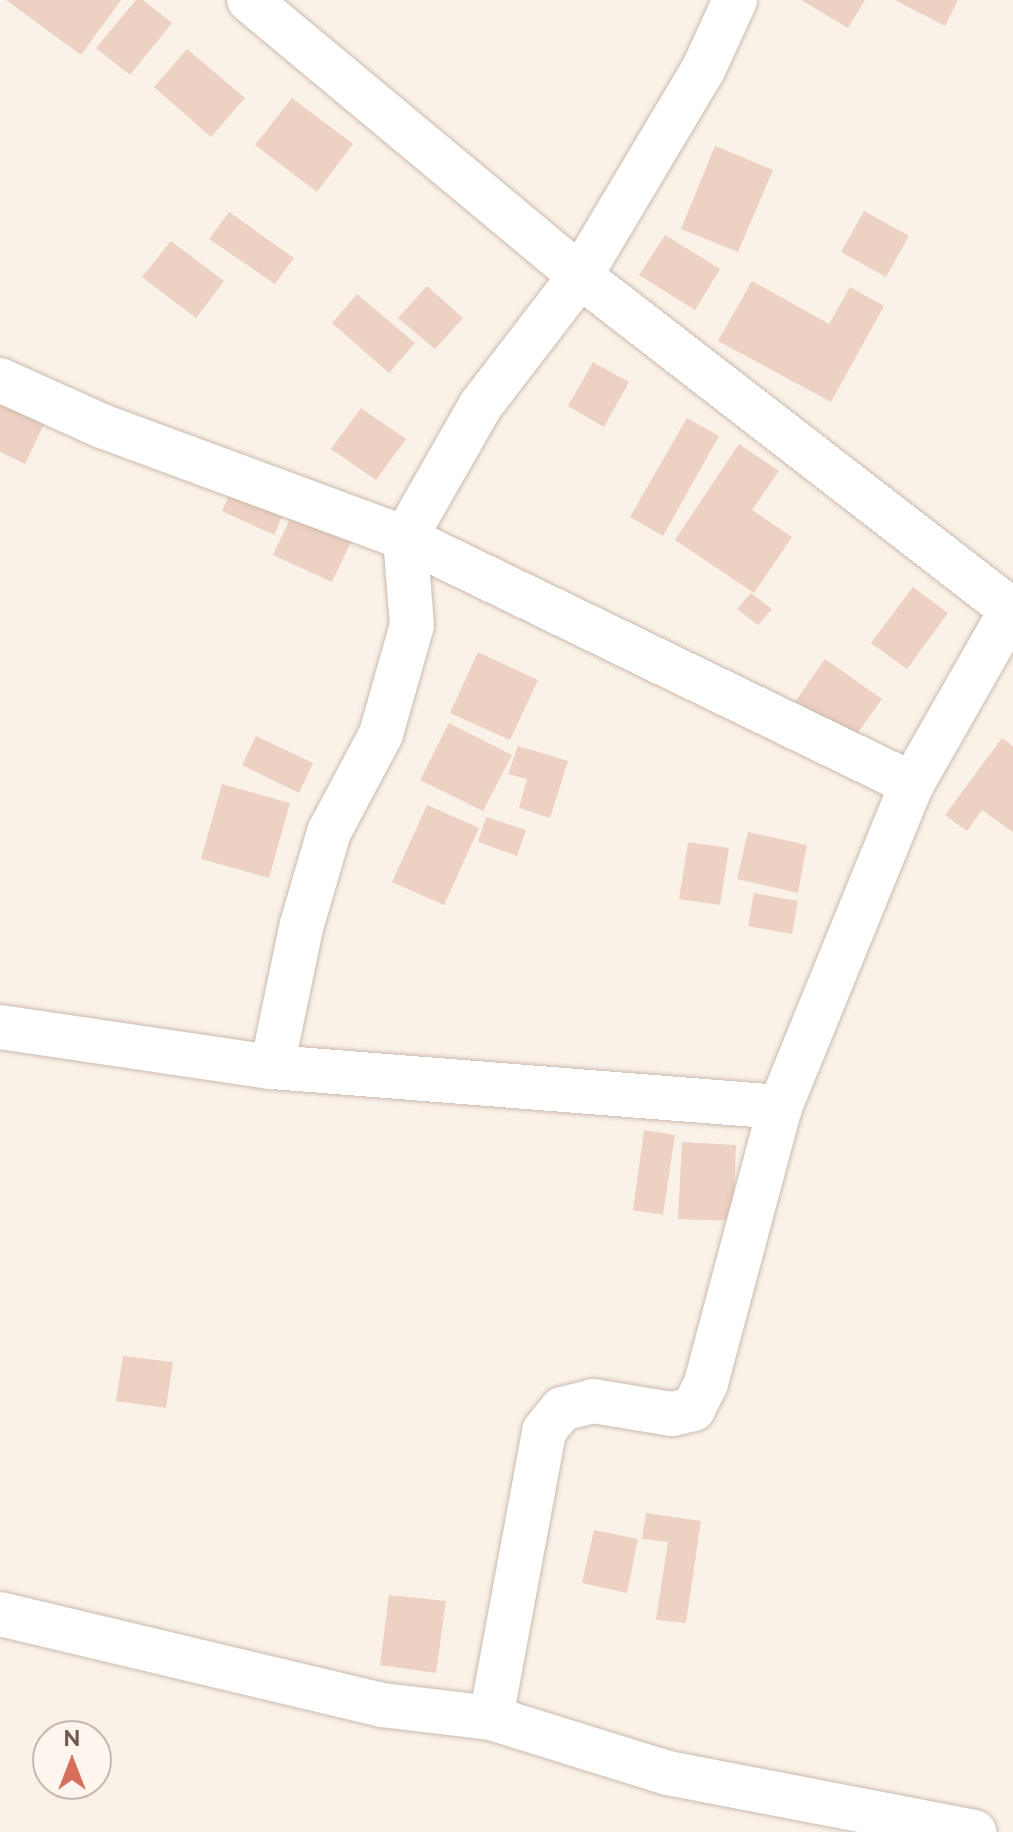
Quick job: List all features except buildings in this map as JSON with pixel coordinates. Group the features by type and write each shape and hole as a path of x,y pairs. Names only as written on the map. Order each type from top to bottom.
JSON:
{"street":[{"path":"249,0 580,276 1012,609 912,784 780,1107 706,1383 693,1409 672,1414 593,1401 562,1409 544,1431 491,1718"},
{"path":"272,1067 302,924 329,832 381,734 412,625 405,538 481,405 580,276 703,70 735,0"},
{"path":"0,380 102,426 405,538 912,784"},
{"path":"0,1027 272,1067 780,1107"},
{"path":"0,1614 382,1705 491,1718 668,1773 974,1832"}]}
